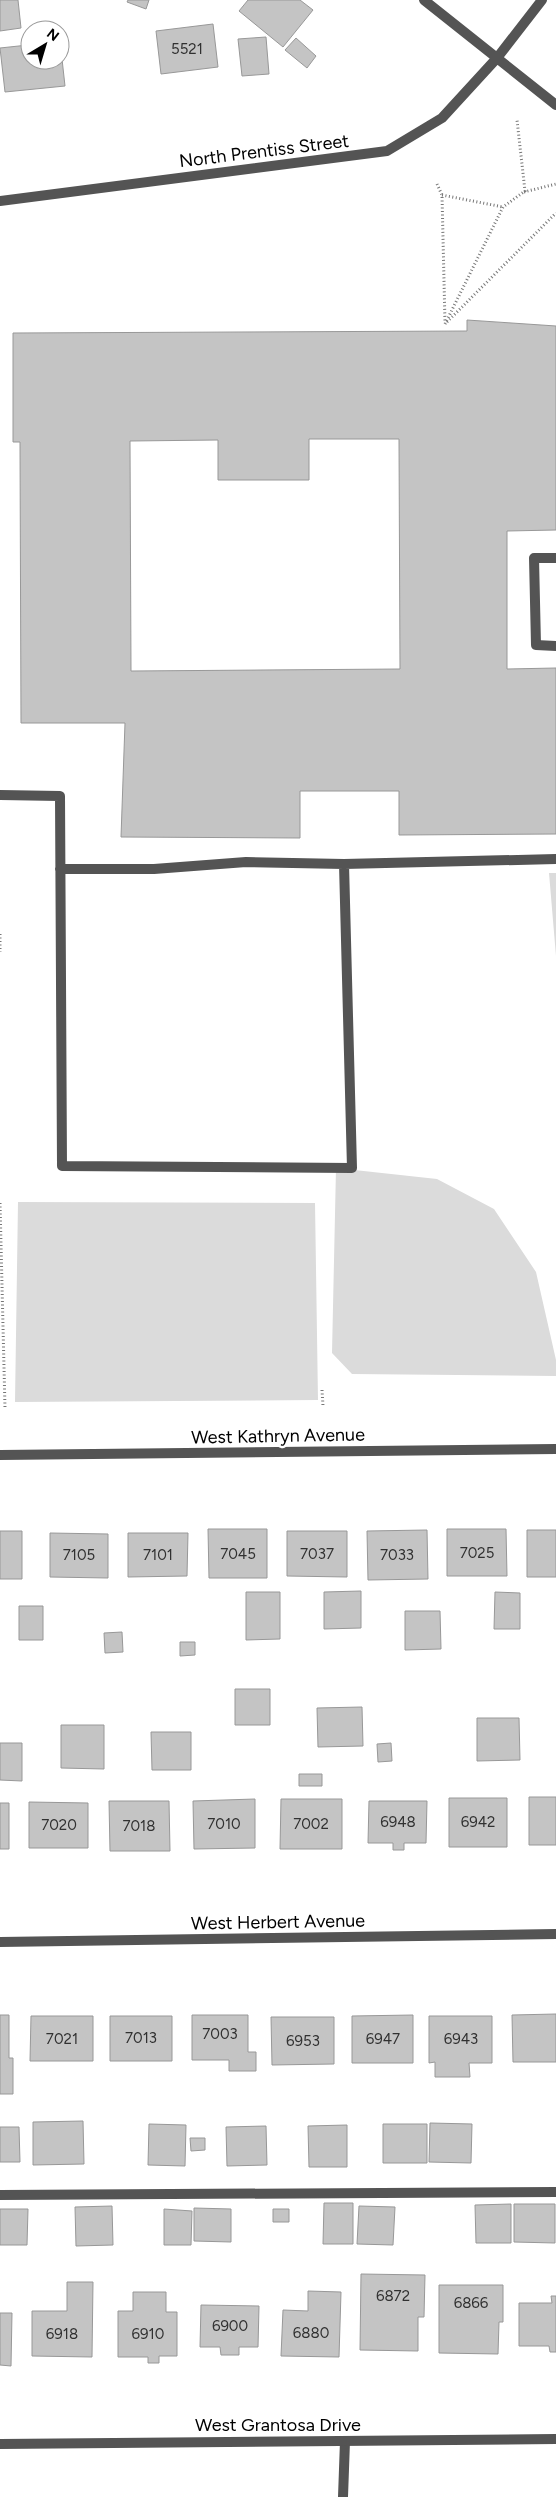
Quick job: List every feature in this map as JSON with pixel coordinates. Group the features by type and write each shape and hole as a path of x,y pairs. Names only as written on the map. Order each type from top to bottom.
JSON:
{"street":[{"path":"424,0 556,105"},
{"name":"North Prentiss Street","path":"0,201 387,151 442,118 498,58 542,0"},
{"path":"556,558 534,558 536,645 556,646"},
{"path":"0,795 60,796 62,1166 352,1168 344,864"},
{"path":"60,869 154,869 246,862 344,864 556,859"},
{"name":"West Kathryn Avenue","path":"0,1455 556,1449"},
{"name":"West Herbert Avenue","path":"0,1942 556,1934"},
{"path":"0,2195 556,2192"},
{"name":"West Grantosa Drive","path":"0,2444 556,2439"},
{"path":"343,2497 345,2441"}],"path":[{"path":"518,120 524,191"},
{"path":"437,184 442,195 445,324"},
{"path":"445,324 503,208 524,191 556,184"},
{"path":"442,195 503,208"},
{"path":"445,324 556,213"},
{"path":"0,934 0,952"},
{"path":"0,1203 5,1408"},
{"path":"322,1390 323,1406"}],"shaded area":[{"path":"549,873 556,873 556,956"},
{"path":"336,1168 437,1179 494,1209 536,1272 556,1360 556,1376 352,1374 332,1353"},
{"path":"18,1202 315,1203 318,1400 15,1402"}],"building":[{"path":"0,0 18,0 20,28 0,31"},
{"path":"128,0 149,0 146,9 127,2"},
{"path":"248,0 300,0 313,10 283,47 239,11"},
{"path":"213,24 218,67 161,74 156,31"},
{"path":"266,37 269,74 242,76 238,39"},
{"path":"296,38 316,56 307,68 285,50"},
{"path":"20,46 20,70 63,70 65,86 5,92 0,48"},
{"path":"467,320 556,326 556,530 507,531 507,669 556,668 556,834 399,835 399,791 300,791 300,838 121,837 125,723 21,723 20,442 13,442 13,333 467,331","holes":["309,439 399,439 400,669 131,671 130,441 218,440 218,480 309,480"]},
{"path":"208,1529 267,1529 267,1578 209,1578"},
{"path":"447,1529 506,1529 507,1576 447,1576"},
{"path":"427,1530 428,1579 368,1580 367,1531"},
{"path":"527,1530 556,1530 556,1577 527,1577"},
{"path":"0,1531 22,1531 22,1579 0,1579"},
{"path":"287,1531 347,1531 347,1577 287,1576"},
{"path":"50,1533 108,1534 108,1578 50,1577"},
{"path":"128,1533 188,1533 187,1576 128,1577"},
{"path":"361,1591 361,1628 324,1629 324,1592"},
{"path":"246,1592 280,1592 280,1639 246,1640"},
{"path":"495,1592 520,1593 520,1629 494,1629"},
{"path":"19,1606 43,1606 43,1640 19,1640"},
{"path":"405,1611 440,1611 441,1649 405,1650"},
{"path":"122,1632 123,1652 105,1653 104,1633"},
{"path":"180,1642 195,1642 195,1655 180,1656"},
{"path":"235,1689 270,1689 270,1725 235,1725"},
{"path":"362,1707 363,1746 318,1747 317,1708"},
{"path":"477,1718 519,1718 520,1760 477,1761"},
{"path":"61,1725 104,1725 104,1769 61,1768"},
{"path":"151,1732 191,1732 191,1770 152,1770"},
{"path":"0,1743 22,1743 22,1781 0,1780"},
{"path":"391,1743 392,1761 378,1762 377,1744"},
{"path":"299,1774 322,1774 322,1786 299,1786"},
{"path":"529,1797 556,1797 556,1845 529,1845"},
{"path":"449,1798 507,1798 507,1847 449,1847"},
{"path":"255,1799 255,1848 194,1849 193,1801"},
{"path":"281,1799 342,1799 342,1849 280,1849"},
{"path":"109,1801 169,1801 170,1851 110,1851"},
{"path":"369,1801 427,1801 426,1843 404,1843 404,1850 393,1850 393,1843 368,1843"},
{"path":"29,1802 88,1803 88,1848 29,1848"},
{"path":"0,1803 9,1803 9,1849 0,1849"},
{"path":"556,2014 556,2062 513,2062 512,2015"},
{"path":"0,2015 9,2015 9,2058 13,2058 13,2094 0,2094"},
{"path":"192,2015 248,2015 248,2052 256,2052 256,2071 229,2071 229,2060 192,2060"},
{"path":"413,2015 413,2063 352,2063 352,2016"},
{"path":"31,2016 93,2016 93,2061 30,2061"},
{"path":"110,2016 172,2016 172,2061 110,2061"},
{"path":"429,2016 492,2016 492,2063 469,2063 470,2077 435,2077 435,2062 429,2063"},
{"path":"271,2017 334,2017 334,2064 272,2065"},
{"path":"83,2121 84,2164 33,2165 33,2122"},
{"path":"430,2123 472,2124 471,2163 429,2162"},
{"path":"149,2124 186,2125 185,2166 148,2165"},
{"path":"383,2124 427,2124 427,2163 383,2163"},
{"path":"347,2125 347,2167 309,2167 308,2126"},
{"path":"266,2126 267,2165 227,2166 226,2127"},
{"path":"0,2127 19,2127 20,2162 0,2162"},
{"path":"190,2138 205,2138 205,2150 191,2151"},
{"path":"324,2203 353,2203 353,2244 323,2244"},
{"path":"511,2204 511,2243 476,2243 475,2205"},
{"path":"514,2204 555,2204 555,2243 514,2242"},
{"path":"112,2206 113,2245 76,2246 75,2207"},
{"path":"359,2206 395,2207 393,2245 357,2244"},
{"path":"194,2208 231,2209 231,2242 194,2241"},
{"path":"0,2209 28,2209 27,2245 0,2245"},
{"path":"164,2209 192,2211 191,2245 164,2245"},
{"path":"273,2209 289,2209 289,2222 273,2222"},
{"path":"361,2274 425,2275 424,2317 418,2317 418,2351 360,2350"},
{"path":"67,2282 93,2282 92,2357 32,2356 32,2311 67,2311"},
{"path":"439,2285 503,2285 503,2322 499,2322 498,2354 439,2353"},
{"path":"308,2291 341,2292 339,2357 281,2356 283,2310 308,2311"},
{"path":"133,2292 166,2292 166,2312 177,2312 177,2356 159,2356 159,2363 148,2363 148,2357 118,2357 118,2311 133,2311"},
{"path":"551,2296 556,2296 556,2352 550,2352 549,2346 519,2346 519,2303 552,2303"},
{"path":"201,2305 259,2306 258,2347 239,2347 239,2355 221,2355 220,2347 200,2347"},
{"path":"0,2313 12,2313 11,2366 0,2365"}]}
